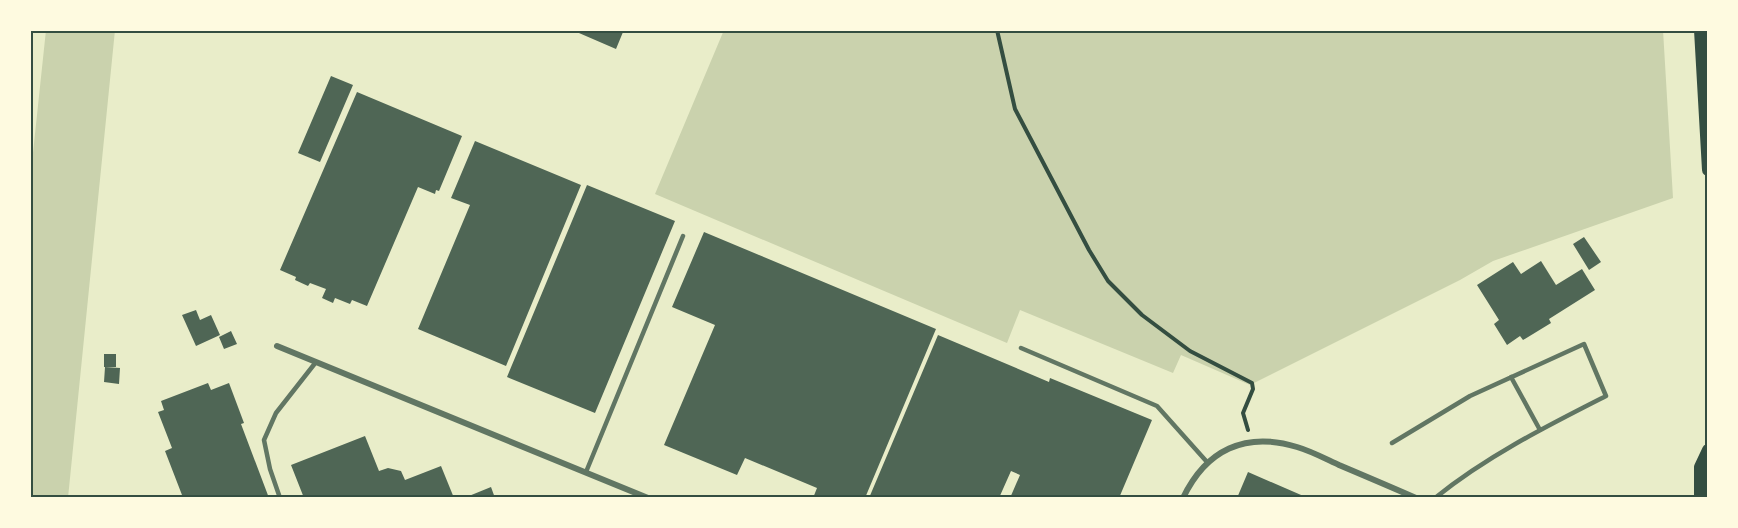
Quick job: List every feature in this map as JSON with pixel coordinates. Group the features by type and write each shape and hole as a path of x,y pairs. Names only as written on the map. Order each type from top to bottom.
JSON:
{"main road":[{"path":"1700,30 1708,170"},
{"path":"1700,498 1700,467 1708,450"}],"street":[{"path":"277,346 648,498"},
{"path":"1183,498 1207,462 1234,445 1251,442 1297,447 1416,498"}],"lane":[{"path":"586,472 683,236"},
{"path":"1392,443 1470,396 1584,344 1606,396 1540,430 1462,476 1435,498"},
{"path":"1021,348 1158,406 1207,462"},
{"path":"280,498 270,469 264,440 276,413 316,362"},
{"path":"1511,377 1540,430"}],"path":[{"path":"998,30 1015,109 1089,250 1108,281 1142,315 1190,351 1251,383 1252,389 1243,413 1251,442"}],"green space":[{"path":"46,30 115,30 68,498 30,498 30,181"},
{"path":"724,30 1663,30 1673,198 1493,261 1460,280 1250,385 1181,355 1173,373 1020,310 1007,343 655,194"}],"building":[{"path":"572,30 618,30 623,32 616,49"},
{"path":"331,76 353,85 320,162 298,153"},
{"path":"357,92 462,136 439,191 436,190 435,194 418,187 367,306 352,300 350,304 335,298 333,303 322,298 326,289 310,283 308,286 295,280 296,277 280,270"},
{"path":"475,141 581,185 506,366 418,329 470,205 451,198"},
{"path":"587,185 675,221 595,413 507,377"},
{"path":"704,232 936,329 865,498 813,498 817,488 745,458 737,475 664,445 715,325 672,307"},
{"path":"1584,237 1601,262 1589,270 1573,244"},
{"path":"1541,261 1556,285 1582,269 1595,290 1549,319 1551,323 1523,340 1520,336 1507,345 1494,324 1499,320 1477,285 1513,262 1521,274"},
{"path":"196,310 200,320 211,315 220,335 196,346 182,315"},
{"path":"231,331 237,344 224,349 219,337"},
{"path":"938,335 1049,382 1050,378 1152,420 1119,498 1010,498 1020,475 1011,471 999,498 869,498"},
{"path":"104,354 116,354 116,367 104,367"},
{"path":"105,367 120,368 119,384 104,382"},
{"path":"208,383 211,390 229,383 244,423 241,424 269,498 175,498 182,495 165,451 172,448 158,412 164,410 161,401"},
{"path":"365,436 379,471 388,468 401,471 405,480 441,466 454,498 304,498 291,465"},
{"path":"1248,472 1308,498 1237,498"},
{"path":"491,487 495,498 464,498"}]}
